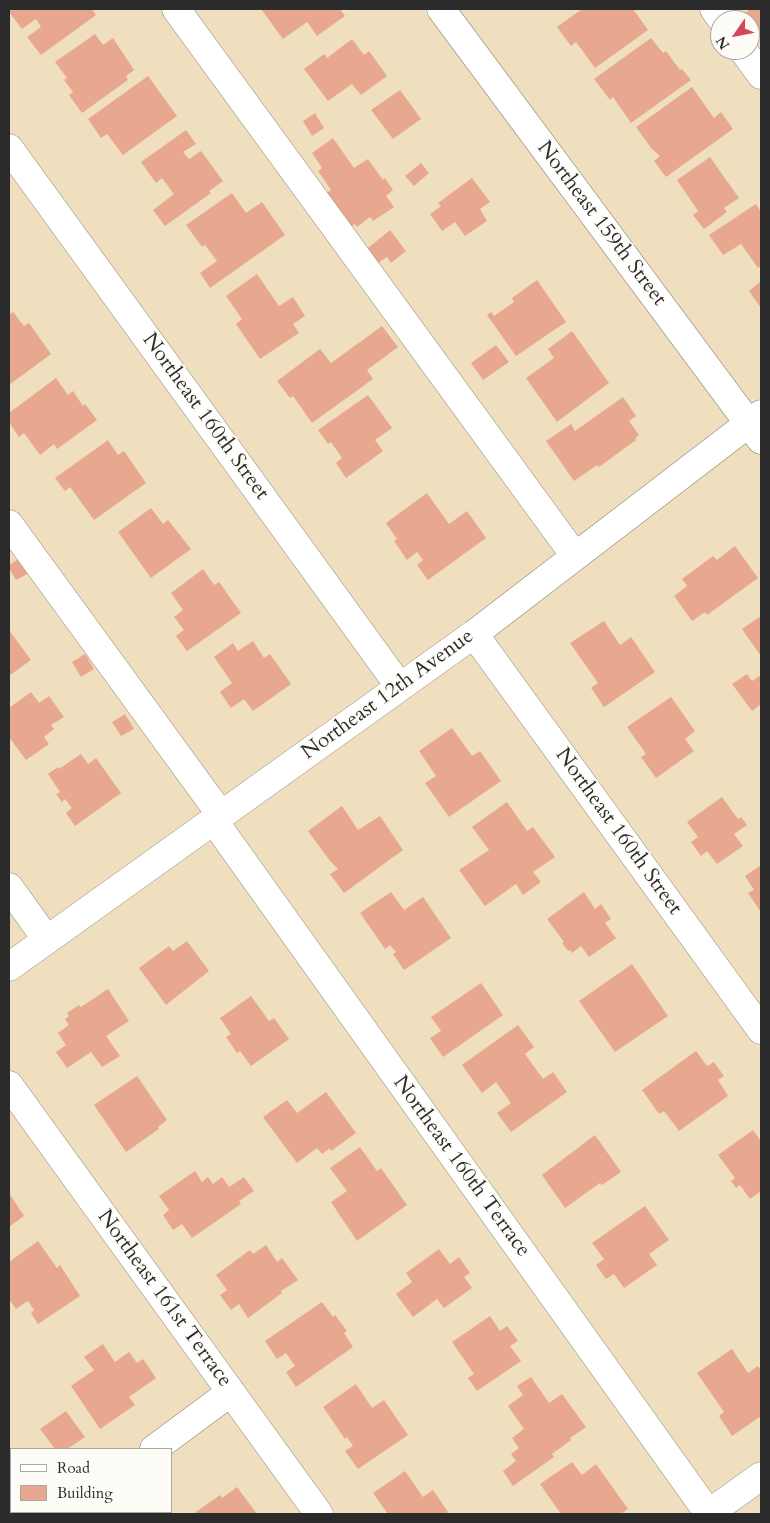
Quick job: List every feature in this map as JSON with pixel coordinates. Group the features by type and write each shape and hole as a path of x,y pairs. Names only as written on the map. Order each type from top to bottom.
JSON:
{"street":[{"path":"176,9 575,556"},
{"name":"Northeast 159th Street","path":"441,9 757,426"},
{"path":"750,60 761,75"},
{"name":"Northeast 160th Street","path":"9,148 400,686"},
{"name":"Northeast 12th Avenue","path":"9,967 474,634 575,556 757,426"},
{"name":"Northeast 160th Terrace","path":"9,524 708,1514"},
{"name":"Northeast 160th Street","path":"474,634 761,1030"},
{"path":"9,887 47,940"},
{"name":"Northeast 161st Terrace","path":"9,1085 319,1514"},
{"path":"155,1448 231,1392"},
{"path":"708,1514 761,1476"}],"building":[{"path":"9,9 92,9 96,15 41,55 27,37 41,27 36,19 22,29 9,12"},
{"path":"261,9 340,9 345,16 317,36 307,22 283,39"},
{"path":"582,9 633,9 648,30 595,68 576,42 571,46 557,27"},
{"path":"761,9 760,30 760,10 749,10"},
{"path":"95,34 103,45 113,38 134,70 126,76 128,80 82,113 69,95 73,92 64,80 67,78 55,62"},
{"path":"651,38 663,53 666,51 680,70 682,69 691,80 631,123 613,97 610,100 594,79"},
{"path":"352,39 364,55 369,51 387,76 361,95 352,84 328,101 304,69 324,54 327,58"},
{"path":"148,76 177,116 123,155 107,134 101,138 88,119"},
{"path":"692,87 714,118 721,112 733,129 666,177 654,161 660,156 651,148 636,127"},
{"path":"400,90 421,119 393,139 371,110"},
{"path":"315,113 324,128 312,136 303,121"},
{"path":"186,130 196,144 183,152 189,159 201,151 223,181 209,191 211,193 165,226 153,210 174,194 162,178 156,183 141,162"},
{"path":"333,138 354,168 368,159 383,180 385,178 393,190 386,196 394,207 373,221 370,217 357,227 355,224 349,228 325,194 331,190 318,171 322,168 312,153"},
{"path":"710,157 739,198 724,208 727,212 704,229 693,215 698,211 677,180"},
{"path":"421,163 429,173 414,186 405,176"},
{"path":"472,178 490,202 480,209 487,221 465,236 455,222 442,231 430,214 441,206 438,203"},
{"path":"232,193 246,213 262,202 285,235 210,288 200,273 217,261 205,245 202,247 186,225"},
{"path":"756,204 761,212 761,266 758,268 741,244 723,255 709,235"},
{"path":"390,230 406,251 391,263 387,257 378,263 368,248"},
{"path":"257,274 279,306 293,297 305,316 293,324 299,333 260,359 236,324 242,319 226,296"},
{"path":"537,280 566,322 516,356 487,315 491,312 494,316 514,302 512,298"},
{"path":"761,281 761,308 749,291"},
{"path":"13,312 24,326 29,323 51,354 9,385 9,315"},
{"path":"382,326 398,347 367,370 373,379 312,423 293,396 290,398 277,381 320,349 331,363"},
{"path":"572,331 609,383 557,422 526,378 554,358 548,349"},
{"path":"496,345 509,362 483,380 471,363"},
{"path":"56,378 68,395 73,391 83,406 85,404 97,420 57,449 54,444 40,455 24,433 19,437 9,422 9,413"},
{"path":"368,395 392,428 375,440 383,451 346,478 336,463 342,458 331,442 328,444 318,430"},
{"path":"623,397 636,416 629,421 639,435 635,438 636,440 599,467 597,465 574,481 546,441 571,424 575,431"},
{"path":"108,440 118,455 124,451 146,483 94,520 70,487 65,491 55,478"},
{"path":"427,493 449,524 467,511 486,538 428,580 417,565 423,560 417,552 407,560 394,541 397,539 386,523"},
{"path":"151,508 163,524 168,520 191,549 151,578 118,532"},
{"path":"735,546 758,578 707,615 705,612 692,621 674,596 687,586 682,579 713,556 717,560"},
{"path":"20,558 29,573 16,580 9,565"},
{"path":"203,569 214,585 219,582 241,613 187,651 176,636 184,630 174,617 183,610 171,593"},
{"path":"761,616 761,656 742,629"},
{"path":"604,621 620,645 631,637 655,672 604,707 591,688 598,683 570,643"},
{"path":"9,630 31,660 9,676"},
{"path":"253,641 264,658 270,654 291,684 253,711 244,699 231,708 220,692 232,683 214,657 233,643 238,651"},
{"path":"85,654 94,669 81,677 72,662"},
{"path":"747,674 752,681 761,675 761,704 752,711 732,684"},
{"path":"31,692 39,703 49,696 64,717 51,725 54,729 44,737 49,744 26,760 9,737 9,708"},
{"path":"671,697 695,731 685,739 694,751 656,778 641,757 646,754 627,727"},
{"path":"125,714 134,729 121,736 112,722"},
{"path":"452,728 472,756 480,751 501,781 449,817 425,783 436,776 419,751"},
{"path":"81,754 88,764 96,758 121,793 75,826 66,813 72,808 65,799 62,802 56,794 60,792 48,774"},
{"path":"722,797 738,819 741,817 747,825 734,834 743,846 717,864 707,851 701,856 691,842 698,837 687,822"},
{"path":"507,802 527,831 533,827 555,857 533,872 541,882 523,895 516,884 485,906 459,870 489,850 472,827"},
{"path":"342,806 358,830 380,816 403,850 344,893 330,874 338,869 308,831"},
{"path":"761,865 761,912 748,893 754,890 745,876"},
{"path":"391,892 404,910 423,897 451,938 404,970 393,954 396,952 390,945 385,949 360,913"},
{"path":"584,892 595,909 601,904 611,919 605,923 616,938 589,957 581,946 572,953 570,950 568,951 562,943 564,942 547,919"},
{"path":"187,941 209,971 166,1005 139,968 169,946 173,951"},
{"path":"632,964 668,1016 615,1052 579,1001"},
{"path":"481,983 503,1015 443,1057 430,1038 441,1031 431,1017"},
{"path":"108,989 129,1021 106,1036 120,1056 102,1067 91,1052 67,1068 56,1052 66,1045 58,1033 69,1025 65,1019 69,1016 67,1013 79,1005 81,1007"},
{"path":"251,996 269,1021 274,1018 289,1039 251,1066 240,1051 237,1053 226,1037 231,1034 220,1018"},
{"path":"518,1025 534,1047 525,1054 543,1079 553,1072 567,1092 511,1132 497,1113 511,1103 496,1082 482,1093 462,1065"},
{"path":"696,1051 707,1066 714,1062 724,1076 718,1080 728,1096 679,1131 664,1111 659,1114 642,1090"},
{"path":"137,1076 167,1120 158,1127 159,1129 126,1152 94,1105"},
{"path":"326,1092 356,1133 331,1151 330,1148 322,1154 317,1148 297,1163 263,1117 287,1100 297,1113"},
{"path":"753,1130 761,1141 761,1191 750,1199 740,1185 736,1188 731,1181 735,1178 718,1155"},
{"path":"595,1135 621,1172 602,1185 600,1183 565,1208 542,1175"},
{"path":"360,1147 377,1171 381,1168 407,1205 357,1241 331,1202 347,1191 330,1168"},
{"path":"195,1171 202,1182 208,1177 213,1184 222,1177 229,1187 244,1177 254,1191 239,1201 241,1204 192,1238 182,1224 173,1230 163,1215 169,1210 159,1196"},
{"path":"9,1193 24,1216 9,1227"},
{"path":"645,1206 669,1240 649,1254 657,1265 624,1288 614,1274 606,1279 596,1265 604,1259 592,1243"},
{"path":"38,1241 57,1268 60,1265 80,1296 38,1324 31,1313 34,1310 28,1301 16,1309 9,1299 9,1262"},
{"path":"266,1245 277,1262 282,1258 298,1280 281,1291 282,1293 248,1318 239,1304 231,1310 220,1295 227,1290 216,1275 250,1250 253,1254"},
{"path":"439,1249 450,1264 459,1257 470,1273 464,1277 472,1288 444,1308 437,1299 413,1317 396,1294 412,1282 406,1273"},
{"path":"322,1302 347,1331 344,1333 353,1347 296,1387 286,1372 295,1366 286,1353 277,1359 265,1341"},
{"path":"490,1316 500,1331 507,1326 518,1341 510,1346 521,1361 477,1391 468,1378 474,1374 452,1342"},
{"path":"103,1344 115,1362 129,1352 137,1363 143,1359 156,1378 129,1397 135,1405 100,1429 71,1386 94,1370 84,1357"},
{"path":"732,1349 748,1373 758,1366 761,1370 761,1416 732,1436 719,1416 724,1412 697,1373"},
{"path":"531,1377 549,1403 562,1394 586,1427 552,1454 554,1457 513,1486 503,1471 516,1461 511,1454 519,1448 512,1438 524,1429 508,1406 523,1395 517,1386"},
{"path":"356,1384 372,1408 384,1400 408,1435 358,1469 345,1451 353,1446 347,1437 345,1439 323,1407"},
{"path":"66,1411 85,1437 68,1448 54,1448 40,1429"},
{"path":"572,1462 582,1475 596,1464 628,1509 621,1514 561,1514 540,1484"},
{"path":"405,1471 423,1497 433,1490 448,1512 445,1514 388,1514 373,1493"},
{"path":"237,1487 257,1514 193,1514 220,1495 222,1498"}]}
